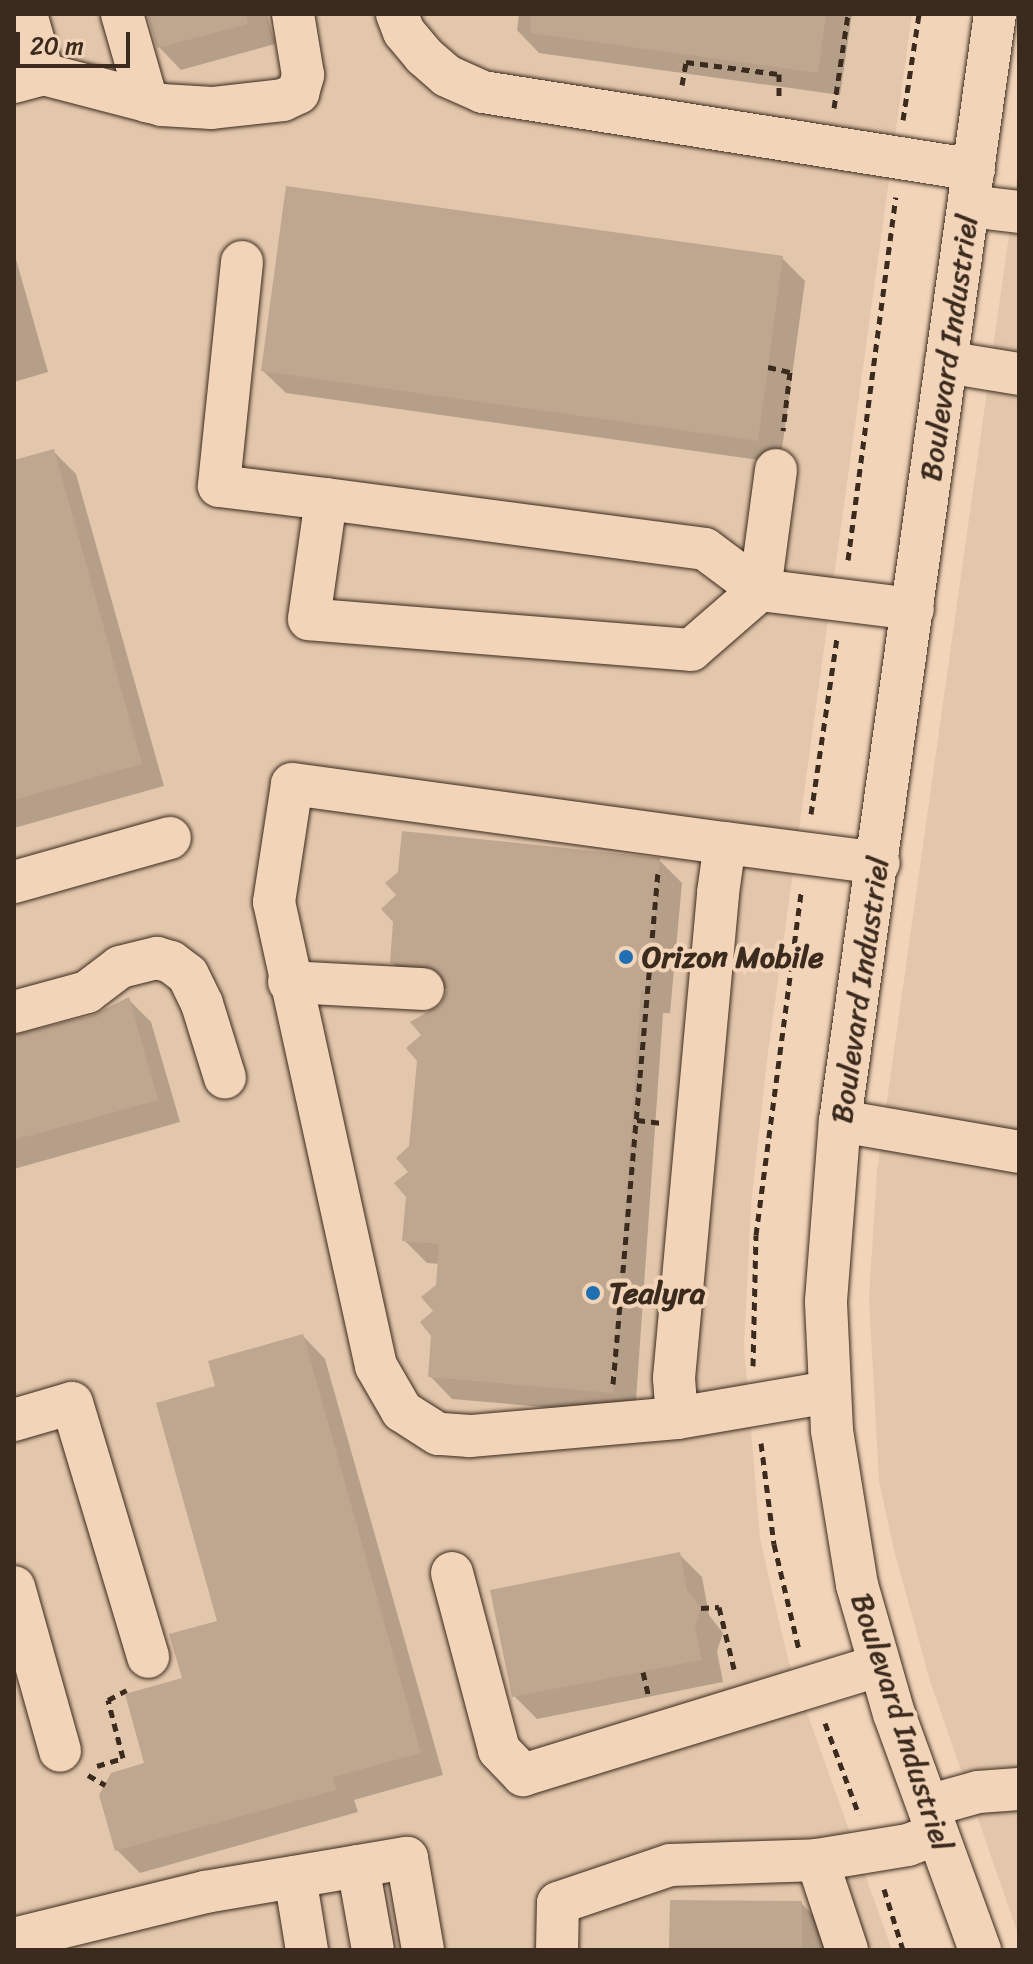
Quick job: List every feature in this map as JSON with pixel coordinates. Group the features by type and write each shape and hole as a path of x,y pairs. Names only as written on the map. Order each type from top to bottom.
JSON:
{"street":[{"path":"26,14 28,78 147,101 212,108 283,100 298,93 302,47 293,14"},
{"path":"122,14 147,101"},
{"path":"397,14 404,32 424,56 447,76 483,92 971,188 1019,212"},
{"name":"Boulevard Industriel","path":"980,1950 878,1666 843,1516 829,1392 827,1253 840,1121 879,863 995,14"},
{"path":"242,262 219,486 705,549 760,590 913,609"},
{"path":"946,362 1019,374"},
{"path":"326,499 309,619 691,650 760,590 779,452"},
{"path":"829,1392 677,1418 470,1436 438,1434 402,1411 374,1358 289,982 274,902 292,784 879,863"},
{"path":"14,882 170,838"},
{"path":"677,1418 674,1378 725,843"},
{"path":"14,1012 87,992 120,967 157,958 171,962 188,975 202,1004 225,1078"},
{"path":"289,982 423,989"},
{"path":"840,1121 1019,1152"},
{"path":"14,1420 72,1403 148,1657"},
{"path":"452,1573 499,1750 523,1775 878,1666"},
{"path":"14,1587 74,1763"},
{"path":"557,1950 558,1903 670,1865 817,1860 908,1845 933,1820 978,1792 1019,1789"},
{"path":"14,1939 205,1892 407,1858 423,1950"},
{"path":"817,1860 847,1950"},
{"path":"358,1866 373,1950"},
{"path":"295,1877 307,1950"}],"path":[{"path":"835,99 848,14"},
{"path":"900,137 919,14"},
{"path":"686,62 733,65 779,74 780,92"},
{"path":"847,567 897,191"},
{"path":"768,367 790,372 779,452"},
{"path":"809,828 838,632"},
{"path":"613,1393 632,1136 659,870"},
{"path":"753,1373 756,1235 801,886"},
{"path":"760,1433 774,1544 801,1659"},
{"path":"701,1608 719,1607 732,1661"},
{"path":"643,1672 645,1683"},
{"path":"74,1763 96,1766 123,1758 108,1700 125,1694"},
{"path":"820,1709 864,1829"},
{"path":"880,1879 903,1950"}],"shaded area":[{"path":"14,14 912,14 767,1060 751,1206 744,1346 760,1538 789,1662 892,1950 25,1950 14,1911"},
{"path":"1019,164 1019,1937 930,1681 894,1550 879,1481 869,1298 877,1171"}],"building":[{"path":"147,14 246,14 248,24 157,48"},
{"path":"531,14 826,14 818,73 530,33"},
{"path":"286,186 783,256 758,441 261,371"},
{"path":"54,449 142,764 14,800 14,460"},
{"path":"402,831 660,858 648,991 641,991 613,1393 428,1377 431,1336 420,1322 433,1311 421,1297 436,1285 439,1244 402,1241 406,1197 394,1183 408,1172 396,1158 409,1146 417,1061 406,1048 421,1035 410,1022 443,1003 447,989 435,969 390,963 393,922 381,909 396,895 385,883 398,872"},
{"path":"129,997 158,1100 14,1140 14,1035 93,1015"},
{"path":"303,1334 421,1753 333,1777 336,1790 115,1851 99,1795 111,1773 144,1763 125,1694 182,1678 169,1634 217,1621 156,1403 215,1386 208,1361"},
{"path":"680,1552 687,1590 701,1608 695,1627 702,1660 512,1697 490,1590"},
{"path":"670,1900 802,1901 802,1950 669,1950"}],"place":[{"name":"Orizon Mobile","path":"626,957"},
{"name":"Tealyra","path":"593,1293"}]}
